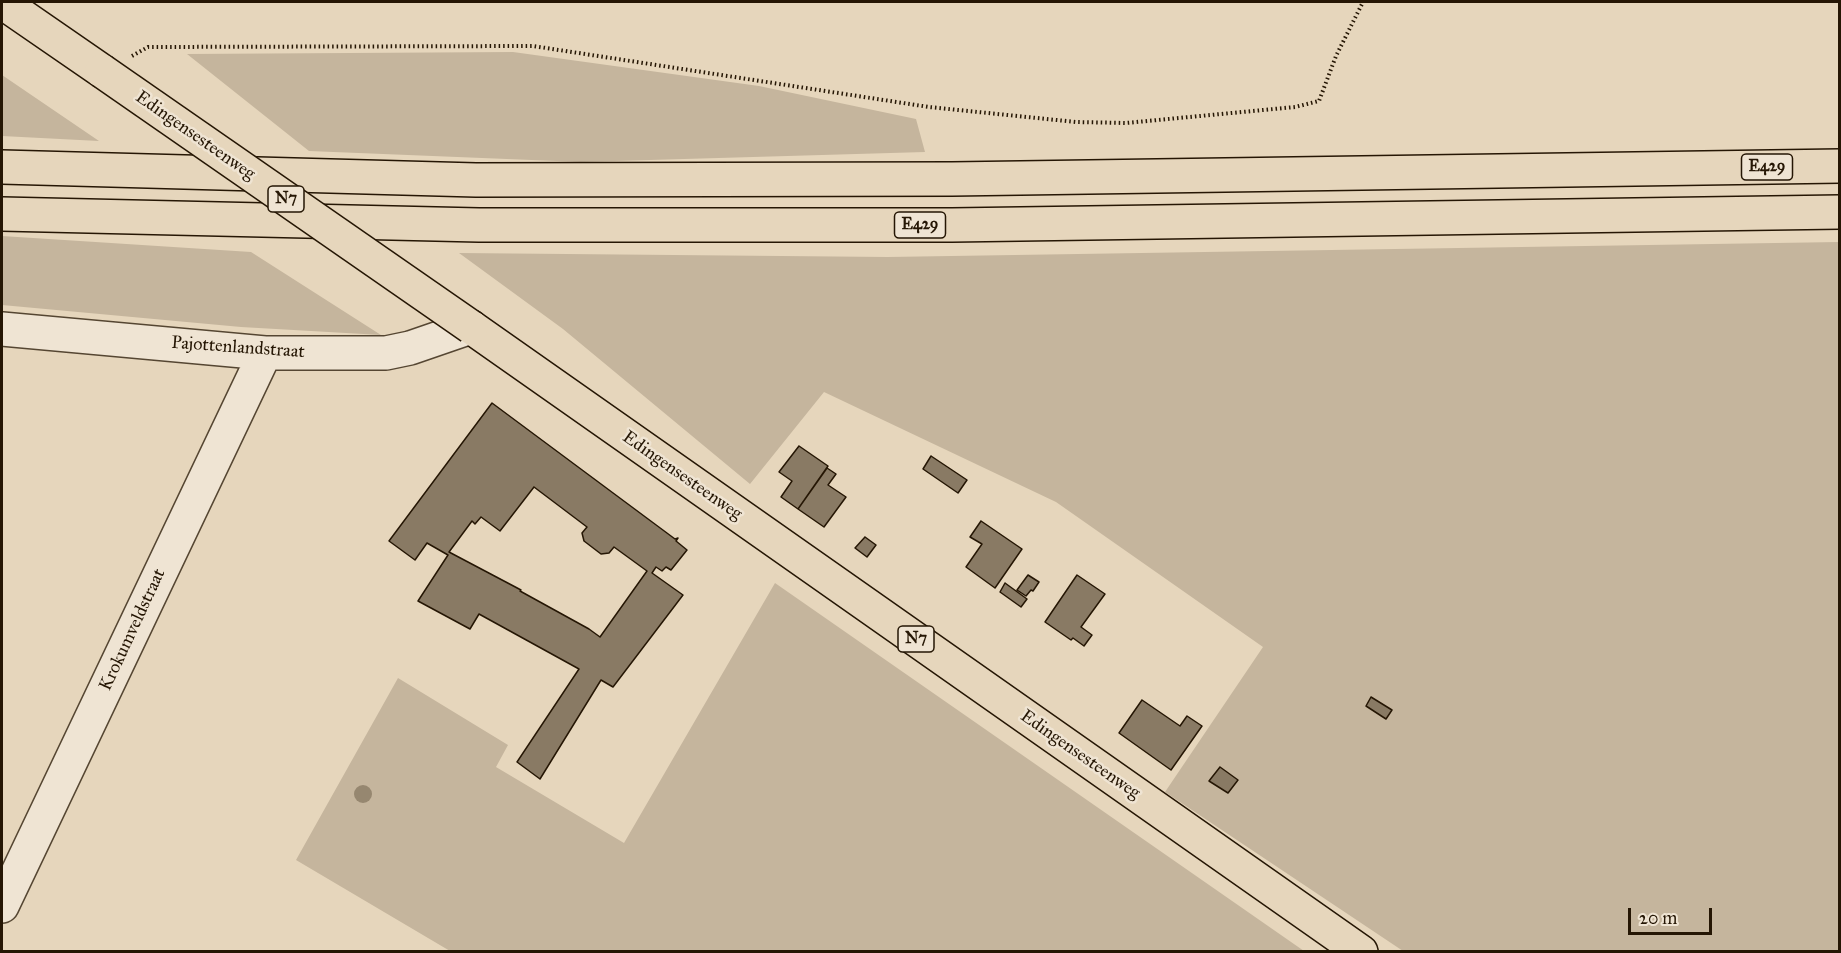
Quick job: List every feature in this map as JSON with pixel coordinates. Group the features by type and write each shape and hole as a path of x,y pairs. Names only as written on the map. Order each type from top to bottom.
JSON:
{"main road":[{"name":"Edingensesteenweg","path":"2,2 471,327 1361,951"},
{"name":"E429","path":"2,167 476,180 951,178 1839,166"},
{"name":"E429","path":"2,214 478,225 952,225 1839,212"}],"street":[{"name":"Pajottenlandstraat","path":"2,329 265,353 386,353 410,348 471,327"},
{"name":"Krokumveldstraat","path":"2,906 265,353"}],"path":[{"path":"102,71 148,47 533,46 929,107 1076,122 1126,123 1295,107 1319,101 1336,56 1363,2"}],"shaded area":[{"path":"513,52 759,86 916,119 925,152 581,162 309,151 187,54"},
{"path":"2,75 99,141 2,136"},
{"path":"2,236 251,252 381,335 241,327 2,305"},
{"path":"1839,242 1839,951 1403,951 1165,792 1263,647 1056,502 824,392 750,484 563,329 459,253 888,257"},
{"path":"775,583 1304,951 450,951 296,860 398,678 508,745 496,767 624,843"}],"building":[{"path":"492,403 675,539 678,538 676,541 687,550 671,570 666,567 662,571 656,567 652,573 683,595 613,687 601,680 540,779 517,762 579,669 479,614 470,629 418,601 448,555 427,543 415,560 389,541","holes":["534,487 587,527 582,533 584,541 601,554 609,553 614,547 647,571 600,637 521,590 449,552 472,521 475,524 481,517 500,531"]},
{"path":"799,446 828,466 798,509 781,497 792,481 779,472"},
{"path":"931,456 967,480 958,493 923,469"},
{"path":"827,468 836,474 828,485 846,497 824,527 798,509"},
{"path":"981,521 1022,549 995,588 966,567 982,544 970,537"},
{"path":"865,537 876,545 867,557 855,548"},
{"path":"1028,575 1039,582 1026,596 1017,590"},
{"path":"1077,575 1105,594 1081,627 1092,635 1084,646 1045,622"},
{"path":"1005,583 1027,599 1021,607 1000,592"},
{"path":"1371,697 1392,710 1386,719 1366,706"},
{"path":"1142,700 1180,726 1187,716 1202,726 1171,770 1119,733"},
{"path":"1220,767 1238,780 1228,793 1209,781"}]}
